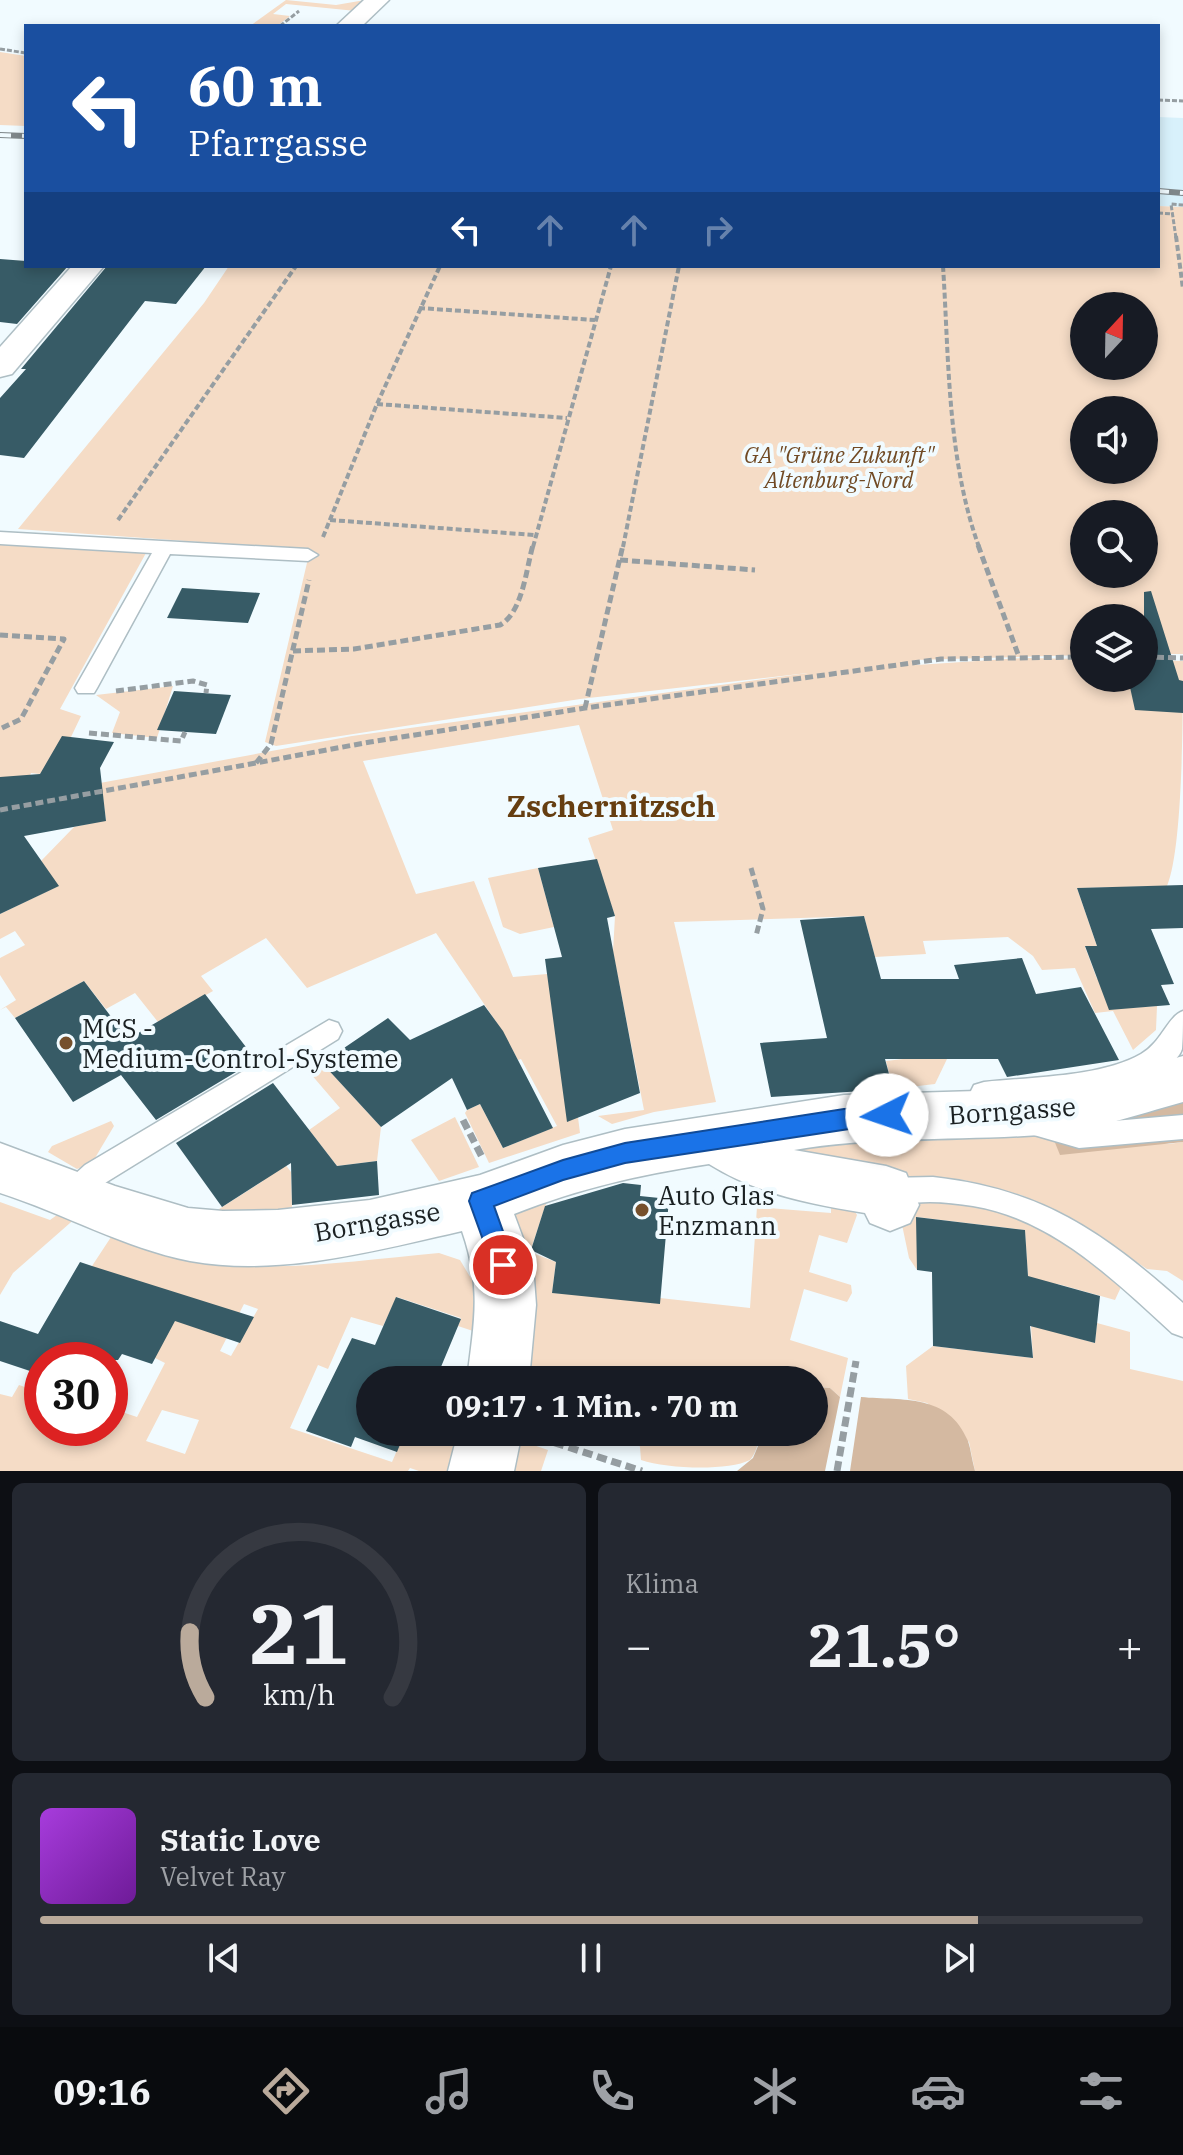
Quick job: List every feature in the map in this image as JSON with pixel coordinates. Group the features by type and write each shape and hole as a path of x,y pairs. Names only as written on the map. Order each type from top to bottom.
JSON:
{"street":[{"path":"350,24 378,0"},
{"path":"0,367 87,268"},
{"name":"Borngasse","path":"0,1168 142,1222 188,1234 223,1238 278,1237 370,1226 480,1201 563,1170 616,1155 844,1118 1042,1112 1097,1103 1183,1079"},
{"path":"715,1138 758,1165 888,1198"},
{"path":"480,1201 503,1265 506,1305 499,1366"},
{"path":"481,1471 502,1446"}],"lane":[{"path":"0,538 312,556"},
{"path":"86,688 164,548"},
{"path":"887,1115 955,1097 1069,1083 1140,1067 1165,1052 1183,1022"},
{"path":"73,1194 95,1174 329,1031"},
{"path":"1010,1114 1032,1124 1079,1136 1183,1127"},
{"path":"888,1198 948,1190 1000,1198 1037,1213 1069,1229 1130,1274 1183,1323"}],"path":[{"path":"283,24 299,11"},
{"path":"0,49 24,53"},
{"path":"1160,100 1183,101"},
{"path":"1183,205 1171,204 1183,289"},
{"path":"1160,213 1173,214"},
{"path":"101,544 295,268"},
{"path":"256,763 271,744 312,556 439,268"},
{"path":"293,651 354,649 500,625 509,620 515,610 610,268"},
{"path":"585,708 620,560 679,268"},
{"path":"943,268 954,423 966,512 1019,657"},
{"path":"419,308 595,320"},
{"path":"377,404 567,418"},
{"path":"330,520 534,535"},
{"path":"620,560 755,570"},
{"path":"0,635 64,639 21,719 0,729"},
{"path":"0,810 585,708 941,659 1070,657"},
{"path":"1158,657 1183,658"},
{"path":"114,691 193,681 207,685 206,693"},
{"path":"89,733 181,741 185,732"},
{"path":"751,868 763,909 756,936"},
{"path":"837,1471 856,1361"},
{"path":"553,1446 635,1470"}],"shaded area":[{"path":"1160,117 1183,118 1183,207 1160,206"},
{"path":"1183,1091 1183,1142 1060,1155 1047,1123"},
{"path":"828,1388 840,1397 825,1471 737,1471 753,1458 758,1446 828,1446"},
{"path":"861,1397 923,1402 949,1414 968,1441 975,1471 850,1471"}],"green space":[{"path":"286,0 336,5 365,0 356,11 286,4 273,14 290,16 280,24 253,24"},
{"path":"0,52 24,56 24,126 0,125"},
{"name":"GA \"Grüne Zukunft\" Altenburg-Nord","path":"1160,206 1183,207 1183,654 1158,654 1158,604 1070,604 1070,655 914,660 917,665 1022,658 1070,659 1070,692 1158,692 1158,660 1183,661 1179,812 1167,886 1077,888 1097,946 1085,947 1097,979 1114,978 1127,1008 1157,1006 1156,1030 1133,1050 1113,1011 1095,1013 1075,968 1042,970 1033,956 1008,937 923,941 926,954 875,957 864,916 674,922 716,1102 654,1112 612,1124 598,1116 644,1110 613,952 615,916 588,838 613,830 579,725 363,761 416,894 474,881 513,977 547,974 573,1078 580,1133 489,1163 465,1113 467,1110 480,1104 503,1148 557,1126 521,1059 518,1060 501,1029 436,933 307,988 266,938 201,976 213,991 158,1022 135,993 106,1009 84,981 15,1018 6,1007 0,1010 16,1000 0,975 0,958 25,945 15,931 0,939 0,914 58,886 41,861 74,827 106,820 103,797 0,815 0,544 146,553 60,709 81,716 71,737 40,774 31,773 30,776 84,786 352,736 808,673 580,699 276,746 265,742 310,550 18,529 204,303 228,268 1160,268"},
{"path":"173,686 157,738 112,733 120,712 96,695"},
{"path":"538,868 554,927 520,934 503,927 488,878"},
{"path":"947,1059 935,1084 893,1089 886,1061"},
{"path":"324,1065 381,1127 377,1161 337,1166 309,1130 340,1108 310,1073"},
{"path":"455,1117 479,1167 439,1181 411,1140"},
{"path":"111,1121 114,1126 92,1163 77,1169 48,1152 52,1146"},
{"path":"1047,1123 1169,1144 1183,1142 1183,1281 1167,1271 1147,1269 1066,1215 1021,1195 964,1180 881,1174 792,1152 787,1141"},
{"path":"269,1143 291,1172 292,1207 252,1219 205,1218 263,1181"},
{"path":"551,1189 530,1252 556,1262 552,1293 660,1298 750,1308 757,1207 831,1213 831,1196 851,1205 857,1215 847,1243 819,1235 809,1272 851,1285 852,1293 847,1302 804,1289 790,1340 848,1358 840,1397 828,1388 828,1366 511,1366 509,1210"},
{"path":"916,1201 993,1207 1057,1232 1121,1287 1115,1300 1058,1284 1053,1331 1095,1343 1097,1323 1130,1332 1130,1369 1183,1381 1183,1471 975,1471 969,1442 927,1403 908,1399 906,1366 933,1346 1033,1358 1025,1230 917,1217 917,1270 909,1258 901,1220"},
{"path":"0,1202 50,1220 64,1210 78,1216 13,1273 0,1295"},
{"path":"115,1231 233,1265 310,1265 439,1253 460,1260 490,1310 479,1333 458,1326 461,1318 397,1297 383,1326 351,1317 328,1369 318,1365 290,1428 392,1462 399,1446 466,1446 463,1471 419,1471 410,1468 408,1471 0,1471 0,1394 12,1397 19,1385 24,1387 24,1446 128,1446 128,1414 137,1417 165,1363 155,1358 92,1266","holes":["244,1304 258,1309 231,1356 220,1351","162,1410 199,1420 185,1454 146,1441"]},
{"path":"502,1446 536,1446 548,1450 541,1471 496,1471"},
{"path":"757,1446 750,1460 740,1464 697,1468 641,1460 640,1447"}],"building":[{"path":"0,259 24,261 24,268 66,268 17,324 0,322"},
{"path":"105,268 204,268 176,304 145,301 24,458 0,455 0,398 26,369 21,369"},
{"path":"182,588 260,593 248,623 167,618"},
{"path":"1151,591 1155,604 1144,604 1144,592"},
{"path":"1158,613 1179,680 1183,681 1183,713 1135,710 1131,692 1158,692"},
{"path":"174,691 231,695 216,734 157,730"},
{"path":"62,736 114,742 100,768 106,821 24,836 59,886 0,914 0,777 40,774"},
{"path":"597,859 615,916 607,918 640,1093 567,1122 545,959 562,957 538,868"},
{"path":"1183,885 1183,928 1151,929 1174,984 1161,985 1170,1005 1109,1010 1085,946 1097,946 1077,888"},
{"path":"864,916 881,979 959,979 954,965 1022,958 1036,994 1081,987 1119,1060 1007,1077 998,1059 885,1059 893,1089 771,1097 760,1043 827,1038 800,920"},
{"path":"84,981 128,1039 205,994 256,1060 156,1120 121,1075 73,1102 15,1018"},
{"path":"484,1005 503,1031 553,1128 503,1148 480,1104 467,1110 452,1078 381,1127 322,1063 388,1018 410,1040"},
{"path":"273,1083 337,1166 377,1161 379,1195 292,1205 291,1163 222,1207 176,1143"},
{"path":"623,1183 641,1185 640,1196 669,1199 660,1304 552,1293 556,1262 531,1250 545,1206"},
{"path":"916,1217 1025,1230 1028,1276 1100,1296 1095,1343 1030,1326 1033,1358 933,1346 932,1272 917,1270"},
{"path":"80,1262 254,1317 240,1343 175,1321 152,1364 128,1356 128,1342 24,1342 24,1369 0,1361 0,1321 38,1334"},
{"path":"396,1297 461,1319 441,1366 356,1366 356,1437 351,1447 306,1431 352,1338 375,1345"},
{"path":"380,1446 399,1446 397,1452"}],"railway":[{"path":"0,135 24,136"},
{"path":"1160,191 1183,193"}],"place":[{"name":"MCS - Medium-Control-Systeme","path":"66,1043"},
{"name":"Auto Glas Enzmann","path":"642,1210"}],"district":[{"name":"Zschernitzsch","path":"611,805"}],"route":[{"path":"503,1265 480,1201 563,1170 625,1153 844,1118 887,1115"}]}
